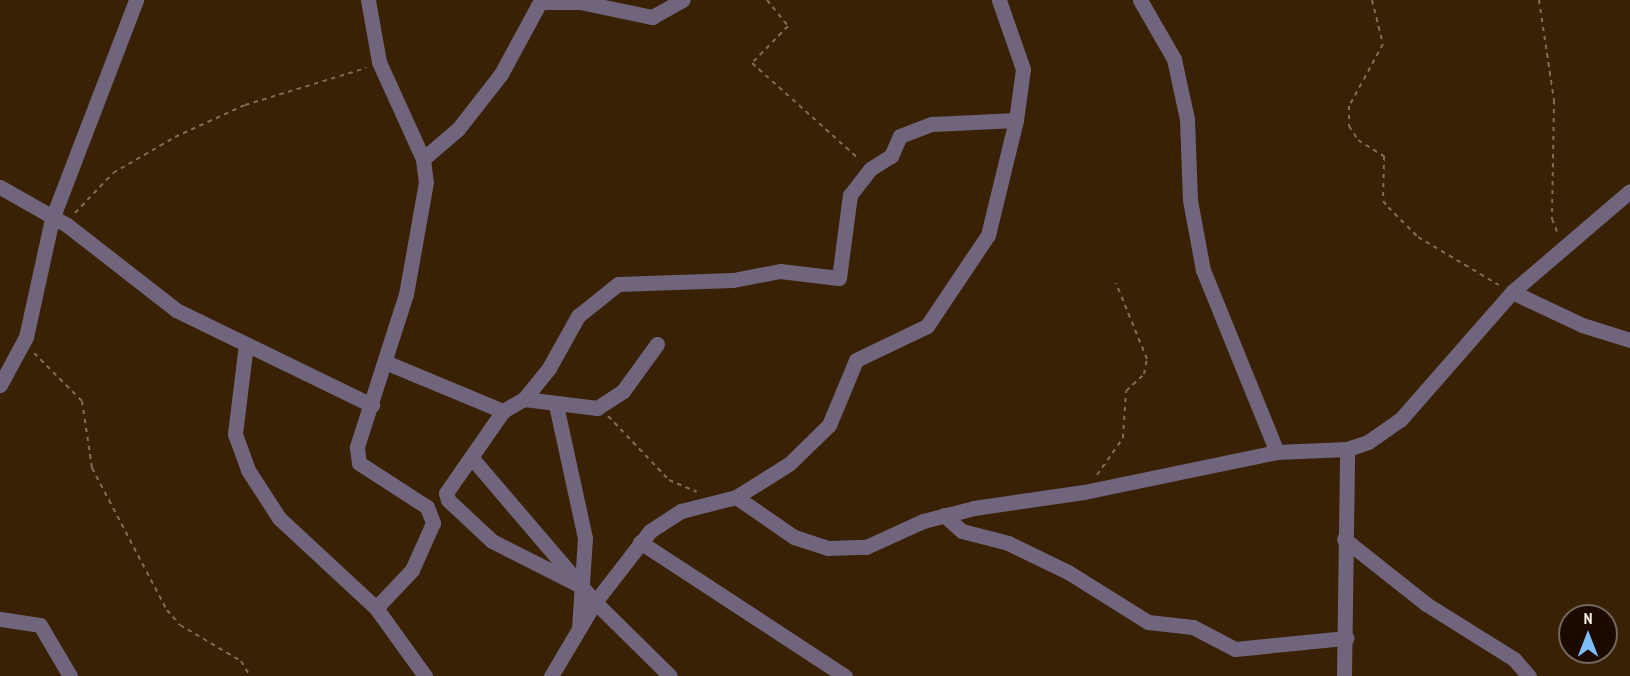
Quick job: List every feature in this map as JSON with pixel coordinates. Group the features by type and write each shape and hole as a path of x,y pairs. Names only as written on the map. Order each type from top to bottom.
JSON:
{"street":[{"path":"0,385 26,337 59,222 136,0"},
{"path":"368,0 379,62 423,159 424,215 385,362 357,447 359,463 427,507 433,523 412,570 376,608"},
{"path":"423,159 458,129 501,74 542,1 580,2 652,17 683,0"},
{"path":"552,676 596,602 640,542 681,511 736,497 789,464 829,424 861,356 927,326 988,235 1016,120 1020,48 999,0"},
{"path":"1140,0 1174,59 1187,119 1190,200 1203,270 1276,452"},
{"path":"581,586 492,541 448,500 446,493 503,411 524,399 549,368 578,316 618,284 733,280 780,271 839,278 844,209 870,169 891,156 900,136 932,124 1016,120"},
{"path":"0,187 59,222 148,292 246,345 372,405"},
{"path":"736,497 794,537 828,548 866,547 944,515 1084,492 1276,452 1347,448 1400,420 1512,292 1630,191"},
{"path":"1512,292 1582,325 1630,340"},
{"path":"524,399 556,405 597,408 623,392 657,344"},
{"path":"246,345 235,434 248,470 291,532 376,608 425,676"},
{"path":"385,362 503,411"},
{"path":"556,405 585,538 579,631"},
{"path":"1344,676 1346,638 1344,539 1347,448"},
{"path":"471,456 581,586 670,676"},
{"path":"944,515 962,531 1008,543 1068,572 1148,622 1193,627 1235,649 1346,638"},
{"path":"1344,539 1425,604 1514,659 1529,676"},
{"path":"640,542 845,676"},
{"path":"0,619 40,625 70,676"}],"path":[{"path":"767,0 788,26 752,63 870,169"},
{"path":"1372,0 1383,44 1349,106 1349,126 1358,140 1384,156 1383,201 1418,237 1512,292"},
{"path":"1539,0 1554,100 1552,219 1563,248"},
{"path":"59,222 113,173 175,137 245,105 292,94 379,62"},
{"path":"1084,492 1123,438 1126,392 1144,374 1147,360 1116,283"},
{"path":"26,337 36,356 82,401 92,468 167,610 180,625 241,661 250,676"},
{"path":"597,408 638,442 669,480 707,494"}]}
